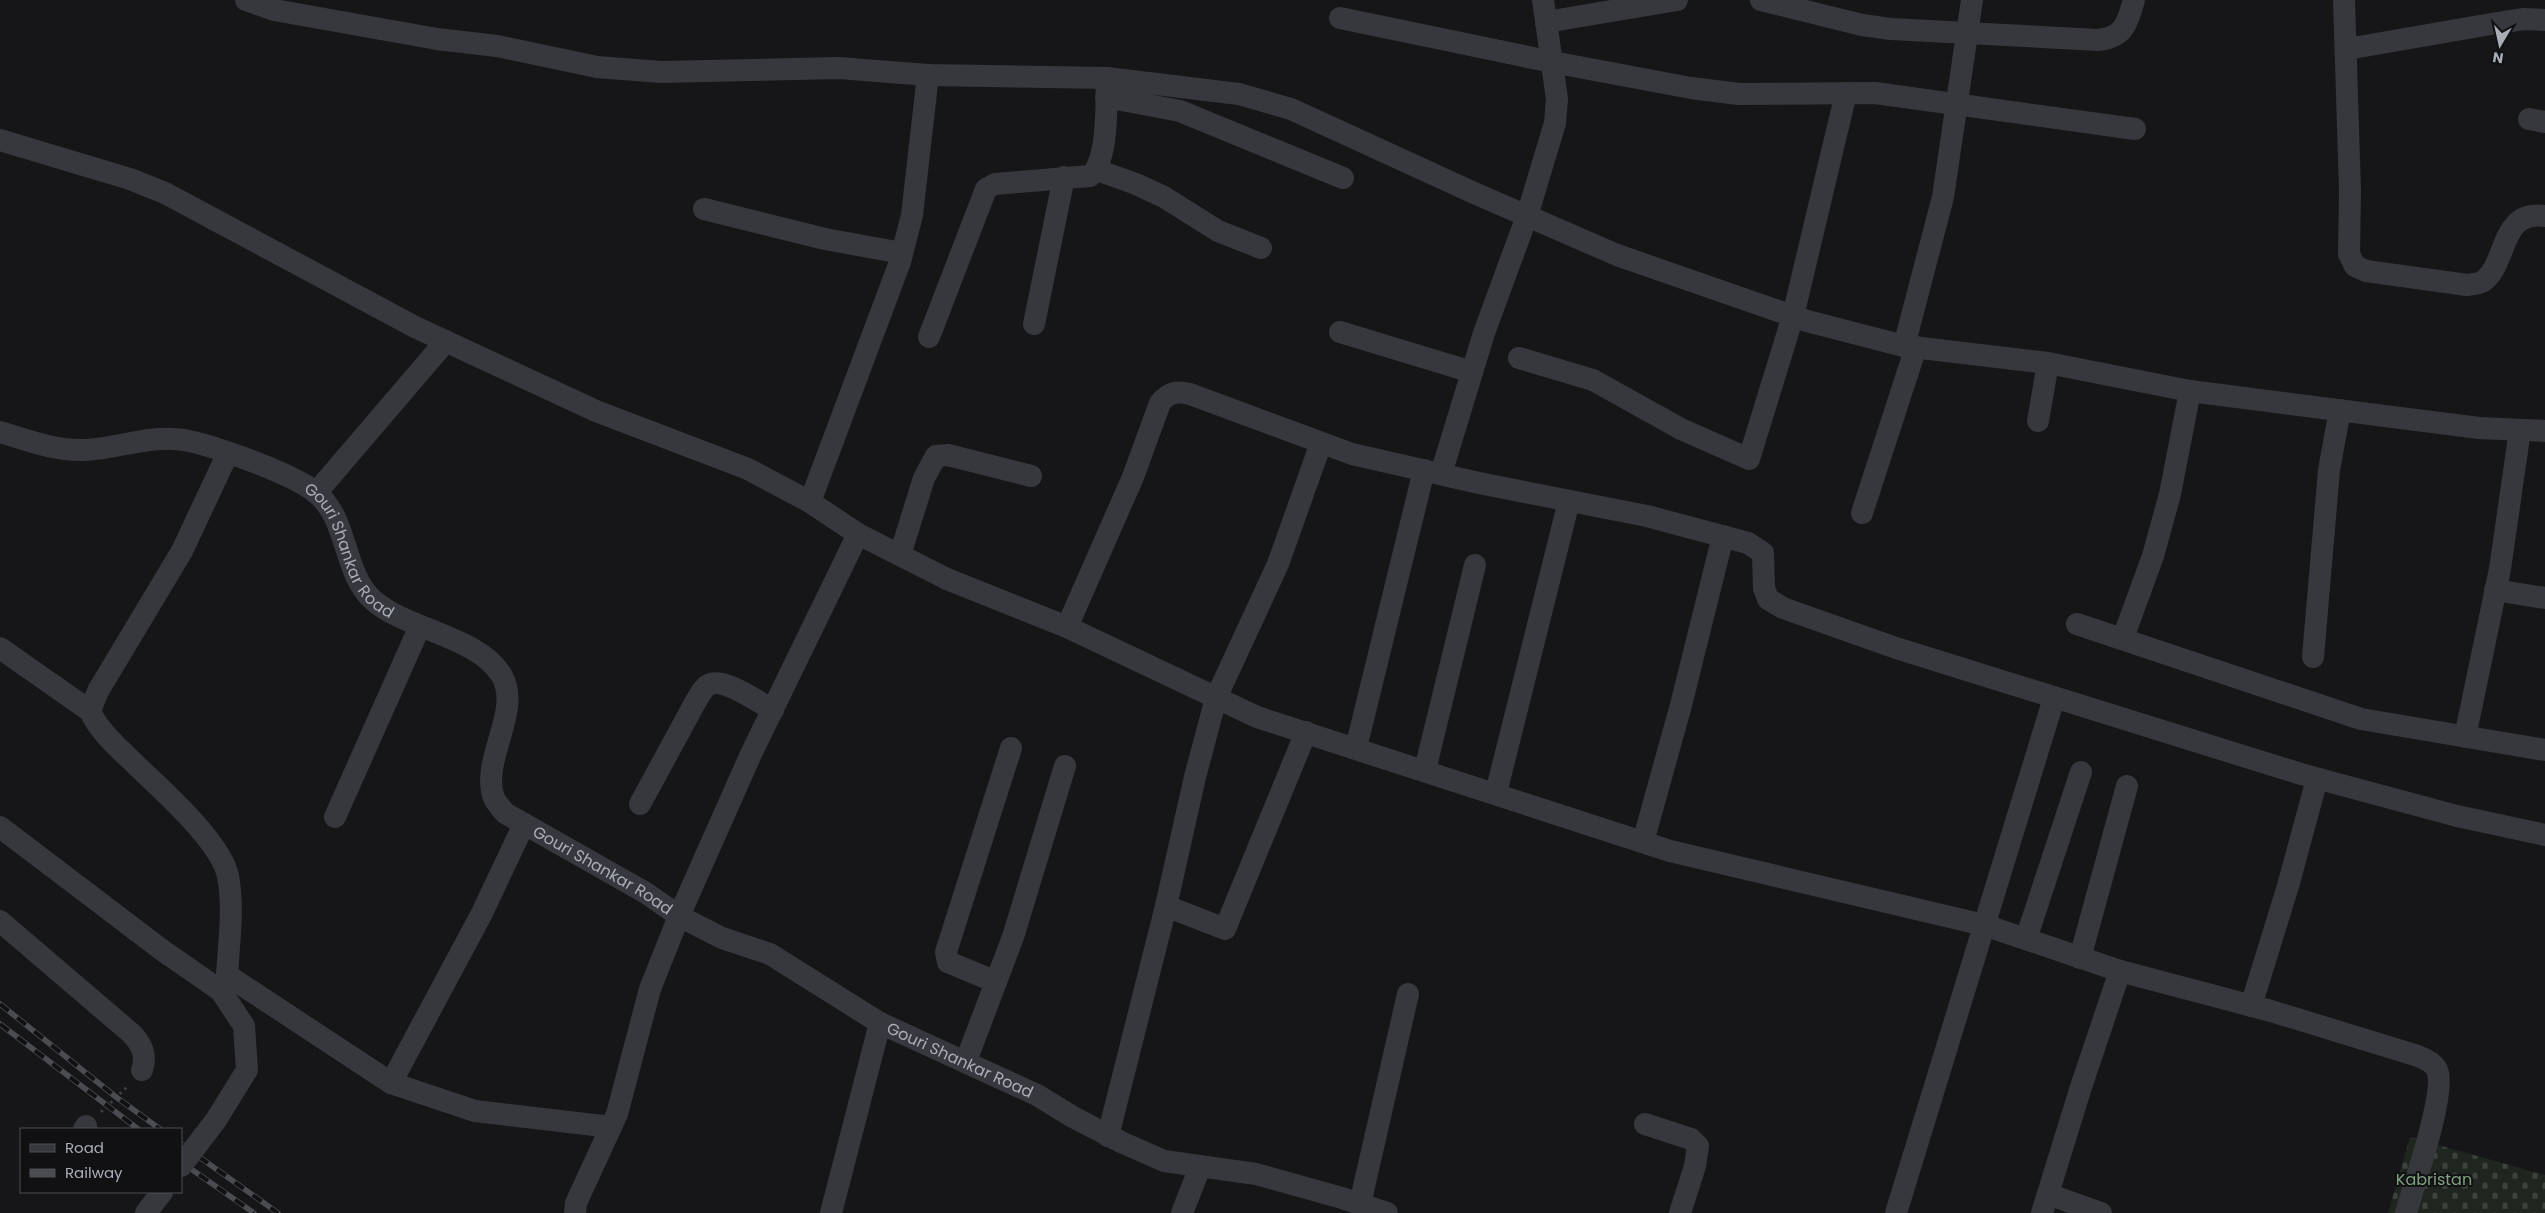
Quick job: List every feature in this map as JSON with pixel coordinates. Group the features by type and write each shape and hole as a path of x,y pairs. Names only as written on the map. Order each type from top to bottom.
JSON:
{"street":[{"path":"246,0 274,10 437,39 496,46 598,67 661,72 839,68 1107,88 1239,94 1291,109 1617,255 1794,316 1910,346 2048,363 2190,391 2479,428 2545,431"},
{"path":"1356,748 1432,472 1472,372 1527,216 1555,124 1557,99 1544,0"},
{"path":"1546,22 1677,0"},
{"path":"1761,0 1862,26 2098,40 2113,38 2121,31 2127,21 2134,0"},
{"path":"1862,513 1910,346 1943,197 1969,32 1972,0"},
{"path":"2344,0 2347,49 2349,254 2355,266 2366,271 2467,285 2481,282 2489,275 2514,226 2526,217 2545,216"},
{"path":"1340,18 1552,62 1691,88 1739,94 1875,93 2135,129"},
{"path":"2347,49 2507,21 2545,20"},
{"path":"810,502 874,338 902,253 912,215 928,75"},
{"path":"929,337 986,189 995,184 1090,176 1097,170 1103,144 1107,88"},
{"path":"1107,88 1180,111 1343,178"},
{"path":"1519,358 1593,380 1681,428 1749,458 1794,316 1846,93"},
{"path":"0,140 130,179 165,193 415,327 596,411 748,469 810,502 858,534 947,579 1067,627 1256,717 1425,770 1670,851 1984,925 2120,971 2251,1006 2418,1056 2430,1062 2437,1070 2438,1084 2432,1127 2406,1213"},
{"path":"1097,170 1136,184 1164,198 1218,231 1261,248"},
{"path":"1034,324 1064,177"},
{"path":"704,209 825,239 902,253"},
{"path":"1340,332 1472,372"},
{"path":"316,493 446,341"},
{"path":"2038,421 2048,363"},
{"path":"1067,627 1133,477 1160,403 1167,394 1176,391 1190,394 1352,454 1646,516 1748,543 1763,553 1764,588 1768,599 1783,608 1896,648 2317,779 2457,816 2545,835"},
{"path":"2123,638 2153,556 2170,494 2190,391"},
{"path":"2313,657 2329,470 2340,410"},
{"path":"2465,737 2495,590 2520,430"},
{"name":"Gouri Shankar Road","path":"0,432 48,447 84,450 140,441 175,439 228,453 301,482 316,493 330,510 344,540 361,586 373,600 392,614 462,644 489,661 502,676 507,698 491,772 494,798 505,813 646,893 679,916 722,938 770,954 880,1023 1037,1095 1108,1136 1164,1161 1256,1174 1386,1213"},
{"path":"1108,1136 1216,698 1278,564 1321,443"},
{"path":"90,711 98,691 182,552 228,453"},
{"path":"900,555 924,478 936,456 948,455 1030,476"},
{"path":"1496,793 1570,501"},
{"path":"575,1213 576,1203 617,1114 650,989 679,916 772,710 858,534"},
{"path":"1643,842 1681,705 1724,536"},
{"path":"1425,770 1475,565"},
{"path":"2495,590 2545,598"},
{"path":"2077,624 2361,719 2545,750"},
{"path":"336,817 420,626"},
{"path":"0,648 90,711 94,720 177,805 220,858 227,874 231,903 227,975 390,1083 474,1111 611,1127"},
{"path":"640,804 696,701 707,686 716,682 729,686 772,710"},
{"path":"1896,1213 2054,698"},
{"path":"1166,906 1225,929 1306,732"},
{"path":"996,982 948,962 946,952 1011,748"},
{"path":"966,1061 1013,937 1065,766"},
{"path":"2026,939 2081,772"},
{"path":"2251,1006 2288,886 2317,779"},
{"path":"2080,958 2128,786"},
{"path":"390,1083 481,915 524,824"},
{"path":"0,827 162,950 222,991 244,1026 247,1070 216,1120 182,1165"},
{"path":"0,921 132,1034 141,1044 145,1054 142,1070"},
{"path":"2101,1213 2045,1204 2120,971"},
{"path":"1360,1204 1408,994"},
{"path":"830,1213 880,1023"},
{"path":"1645,1124 1691,1139 1698,1146 1695,1166 1680,1213"},
{"path":"1182,1213 1200,1167"},
{"path":"146,1213 161,1193"}],"path":[{"path":"85,1128 133,1082 142,1070"}],"green space":[{"name":"Kabristan","path":"2410,1137 2545,1175 2545,1213 2388,1213"}],"railway":[{"path":"0,1004 116,1097 159,1128"},
{"path":"0,1024 137,1128"},
{"path":"182,1145 278,1213"},
{"path":"182,1163 254,1213"}]}
